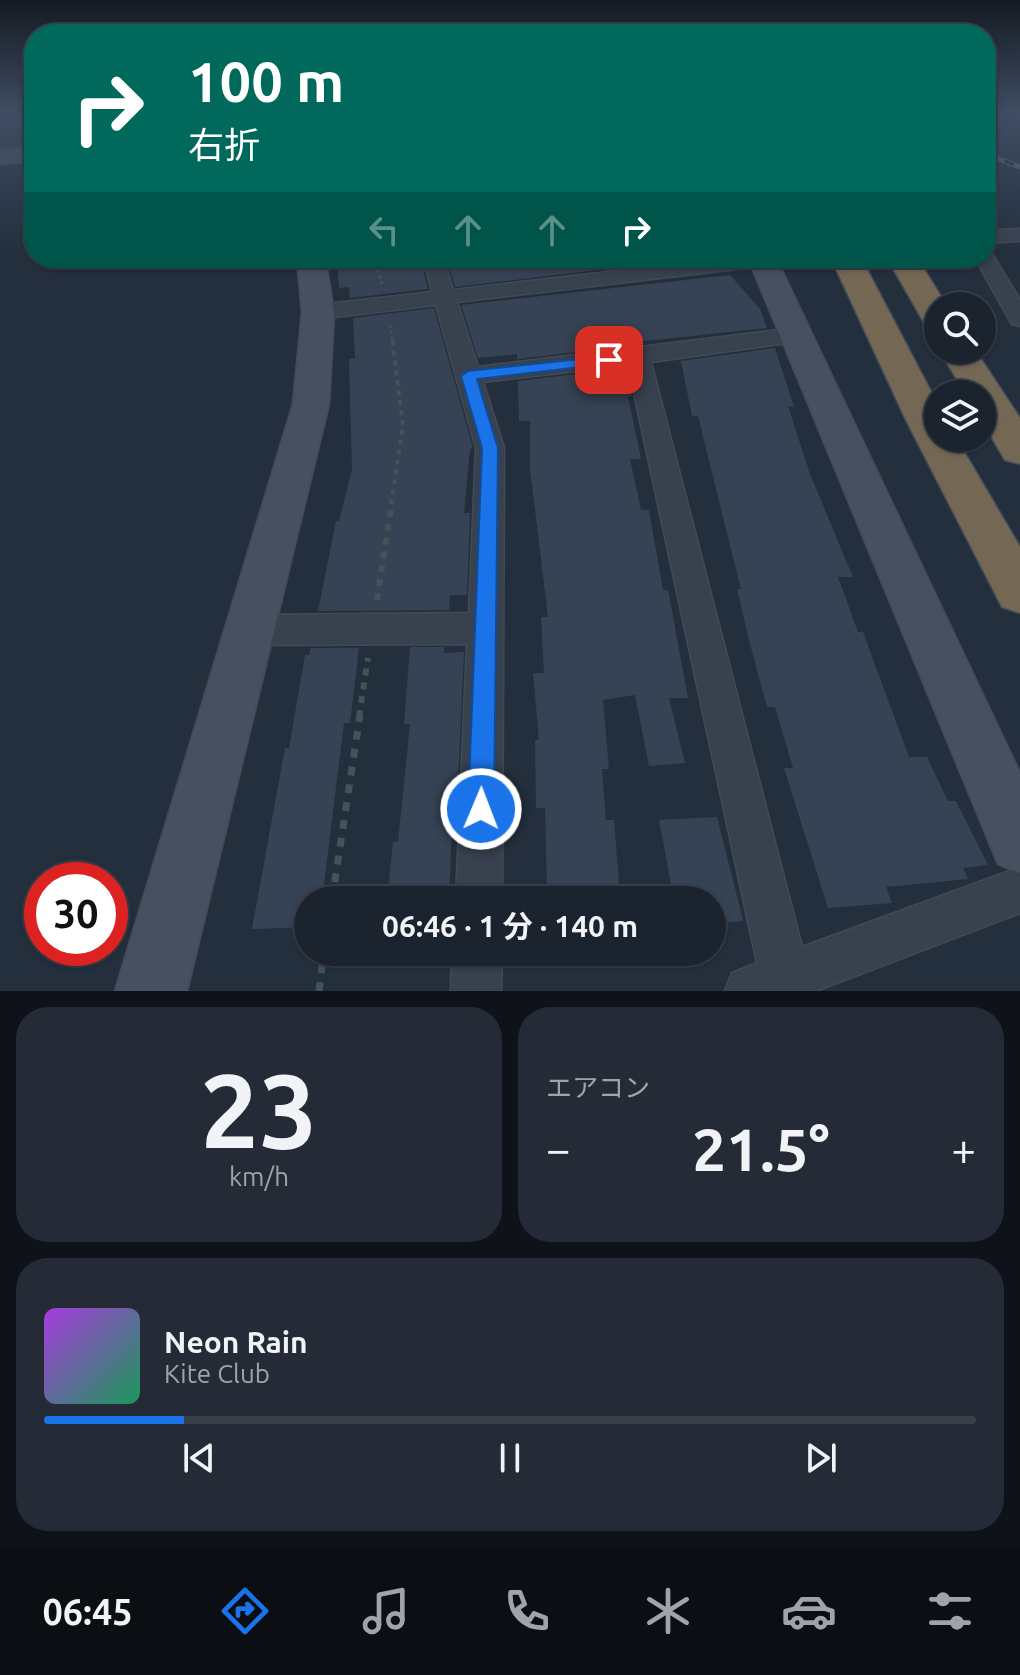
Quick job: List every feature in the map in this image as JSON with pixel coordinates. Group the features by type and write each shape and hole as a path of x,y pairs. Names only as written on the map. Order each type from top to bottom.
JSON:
{"highway":[{"path":"851,268 926,420 1020,592"},
{"path":"908,268 924,295"},
{"path":"966,364 1020,450"}],"street":[{"path":"996,236 1020,235"},
{"path":"151,991 311,404 318,312 312,268"},
{"path":"436,268 490,448 479,886"},
{"path":"565,268 573,282"},
{"path":"318,312 688,268"},
{"path":"766,268 1020,842"},
{"path":"991,268 1019,316"},
{"path":"468,376 795,335"},
{"path":"638,357 767,985 1020,890"},
{"path":"250,630 485,628"},
{"path":"476,991 477,966"}],"path":[{"path":"334,886 403,426 387,304 378,268"},
{"path":"319,991 322,966"}],"building":[{"path":"338,268 423,268 428,289 350,298 349,287 339,288"},
{"path":"449,268 614,268 455,287"},
{"path":"730,275 760,309 767,328 517,359 517,354 478,358 461,305"},
{"path":"434,308 473,448 470,449 464,513 470,513 467,595 450,595 449,610 318,611 336,521 339,521 352,469 349,359 355,358 353,318"},
{"path":"775,348 794,407 788,406 810,474 853,577 838,577 858,632 863,632 909,757 927,757 948,801 956,801 988,865 963,868 968,879 886,887 892,903 828,908 784,768 793,768 775,707 767,707 750,644 737,589 741,589 698,416 692,416 681,361"},
{"path":"626,368 632,396 628,396 641,459 630,459 641,510 649,510 663,590 668,590 688,698 669,698 685,763 649,766 635,695 603,700 609,769 602,769 606,820 614,820 619,886 547,886 545,808 536,808 535,740 539,740 533,673 544,673 541,617 548,617 530,469 530,421 519,421 518,381"},
{"path":"410,647 444,647 444,653 464,652 456,825 452,825 450,886 388,886 393,842 398,842 410,724 404,724"},
{"path":"311,648 359,648 350,723 344,723 324,886 294,886 294,928 252,929 285,748 289,748 305,655 309,655"},
{"path":"717,817 743,921 726,922 726,886 671,886 659,820"}],"railway":[{"path":"1002,160 1020,167"}],"route":[{"path":"481,809 490,448 468,376 609,360"}]}
